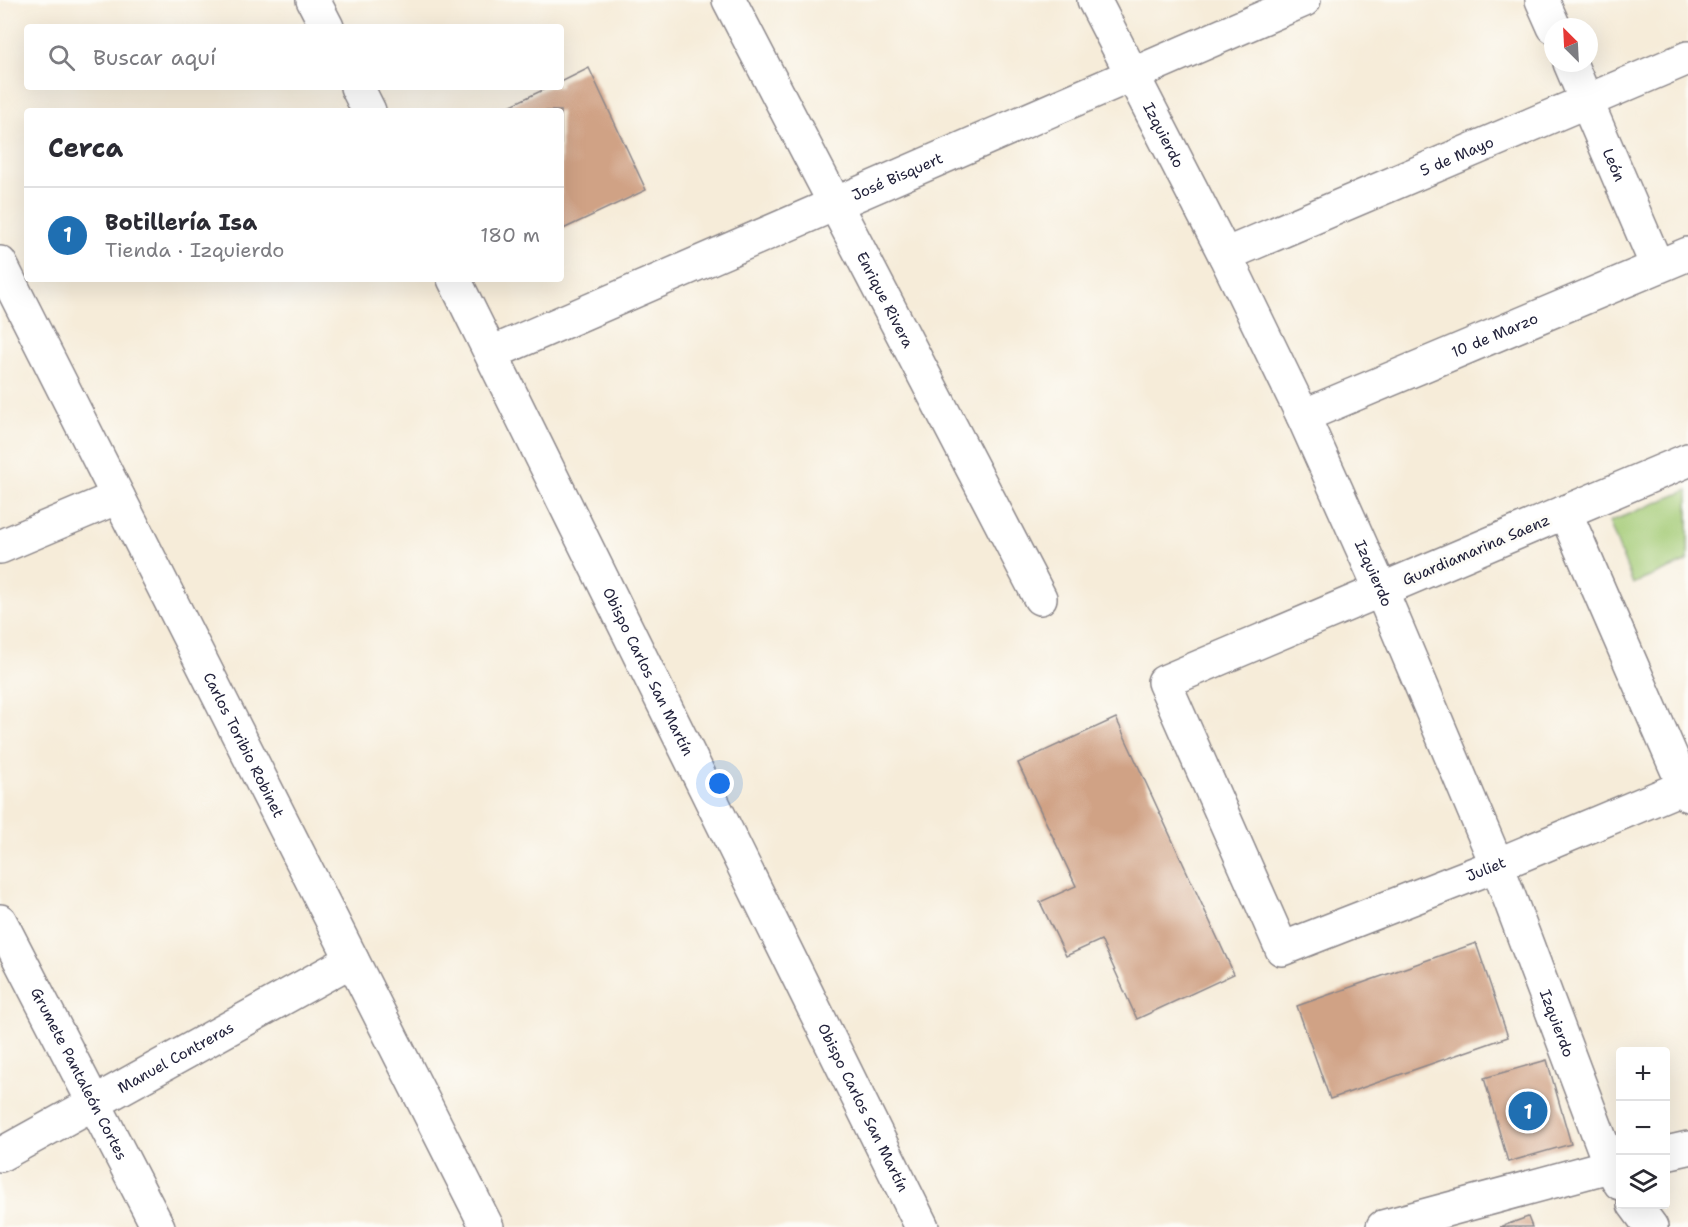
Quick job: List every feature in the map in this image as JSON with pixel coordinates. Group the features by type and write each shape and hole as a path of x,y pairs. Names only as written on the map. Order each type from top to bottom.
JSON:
{"street":[{"path":"313,0 325,24"},
{"name":"Enrique Rivera","path":"729,0 1040,598"},
{"name":"Izquierdo","path":"1094,0 1226,255 1303,416 1381,590 1497,865 1616,1167"},
{"name":"José Bisquert","path":"492,353 1304,0"},
{"path":"1542,0 1550,18"},
{"name":"5 de Mayo","path":"1226,255 1688,58"},
{"name":"León","path":"1574,72 1657,267"},
{"path":"358,90 368,108"},
{"name":"10 de Marzo","path":"1303,416 1688,254"},
{"name":"Carlos Toribio Robinet","path":"0,263 487,1227"},
{"name":"Obispo Carlos San Martín","path":"456,282 922,1227"},
{"name":"Guardiamarina Saenz","path":"1282,949 1164,682 1688,460"},
{"path":"0,547 118,497"},
{"path":"1565,512 1687,789"},
{"name":"Juliet","path":"1282,949 1687,789"},
{"name":"Grumete Pantaleón Cortes","path":"0,921 158,1227"},
{"name":"Manuel Contreras","path":"0,1155 352,960"},
{"path":"1670,1152 1688,1148"},
{"path":"1383,1227 1616,1170"},
{"path":"1638,1209 1651,1227"}],"green space":[{"path":"1688,490 1688,561 1633,584 1609,522"}],"building":[{"path":"589,68 646,190 564,229 564,108 505,108 543,90 564,90 564,80"},
{"path":"1116,718 1234,974 1137,1019 1101,940 1066,956 1040,902 1076,886 1018,763"},
{"path":"1476,943 1508,1037 1330,1099 1297,1006"},
{"path":"1547,1060 1571,1144 1508,1162 1484,1078"},
{"path":"1528,1217 1532,1227 1500,1227"}],"place":[{"name":"Botillería Isa","path":"1528,1111"}]}
